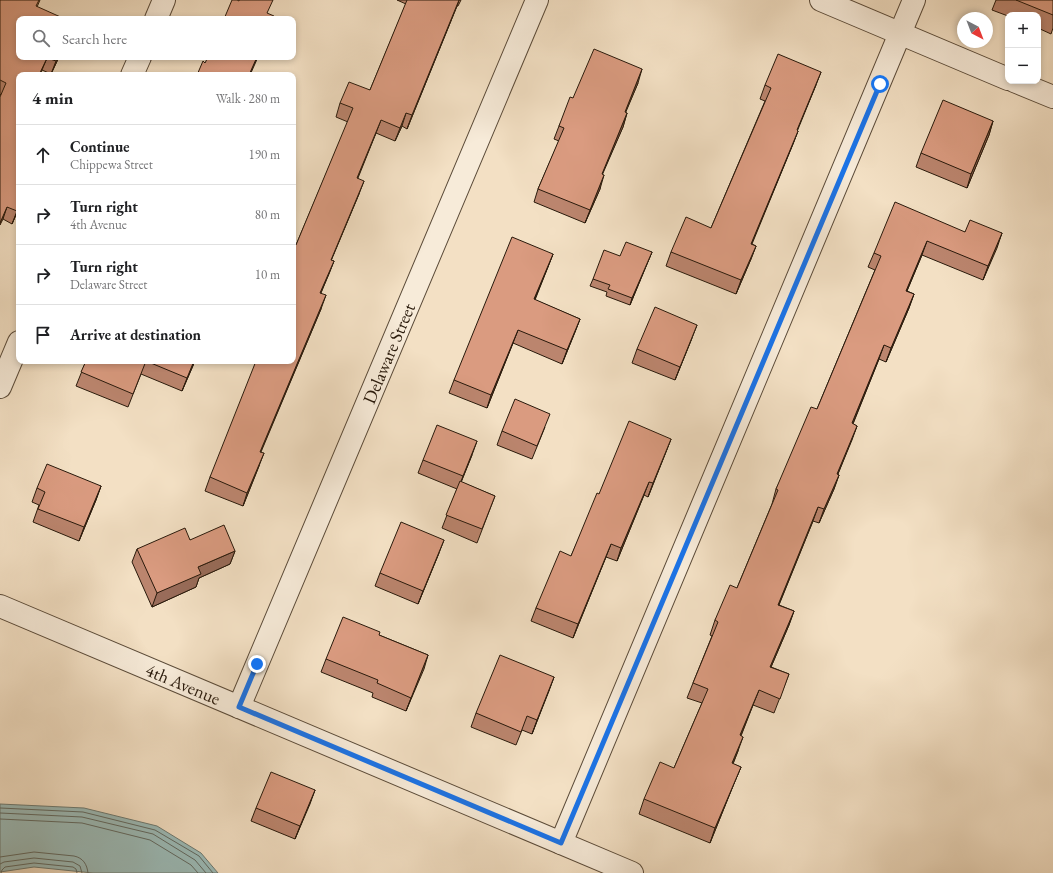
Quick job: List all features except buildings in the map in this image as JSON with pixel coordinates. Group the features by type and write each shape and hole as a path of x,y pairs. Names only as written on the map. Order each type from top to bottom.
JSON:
{"street":[{"path":"157,16 164,0"},
{"name":"Delaware Street","path":"239,707 537,0"},
{"path":"821,0 1005,78"},
{"path":"561,843 914,0"},
{"path":"133,72 139,60"},
{"path":"1021,84 1053,98"},
{"path":"0,387 16,349"},
{"name":"4th Avenue","path":"0,606 632,873"}],"water":[{"path":"0,804 84,808 157,826 201,853 218,873 93,873 34,867 0,872"}],"route":[{"path":"257,664 239,707 561,843 880,84"}]}
